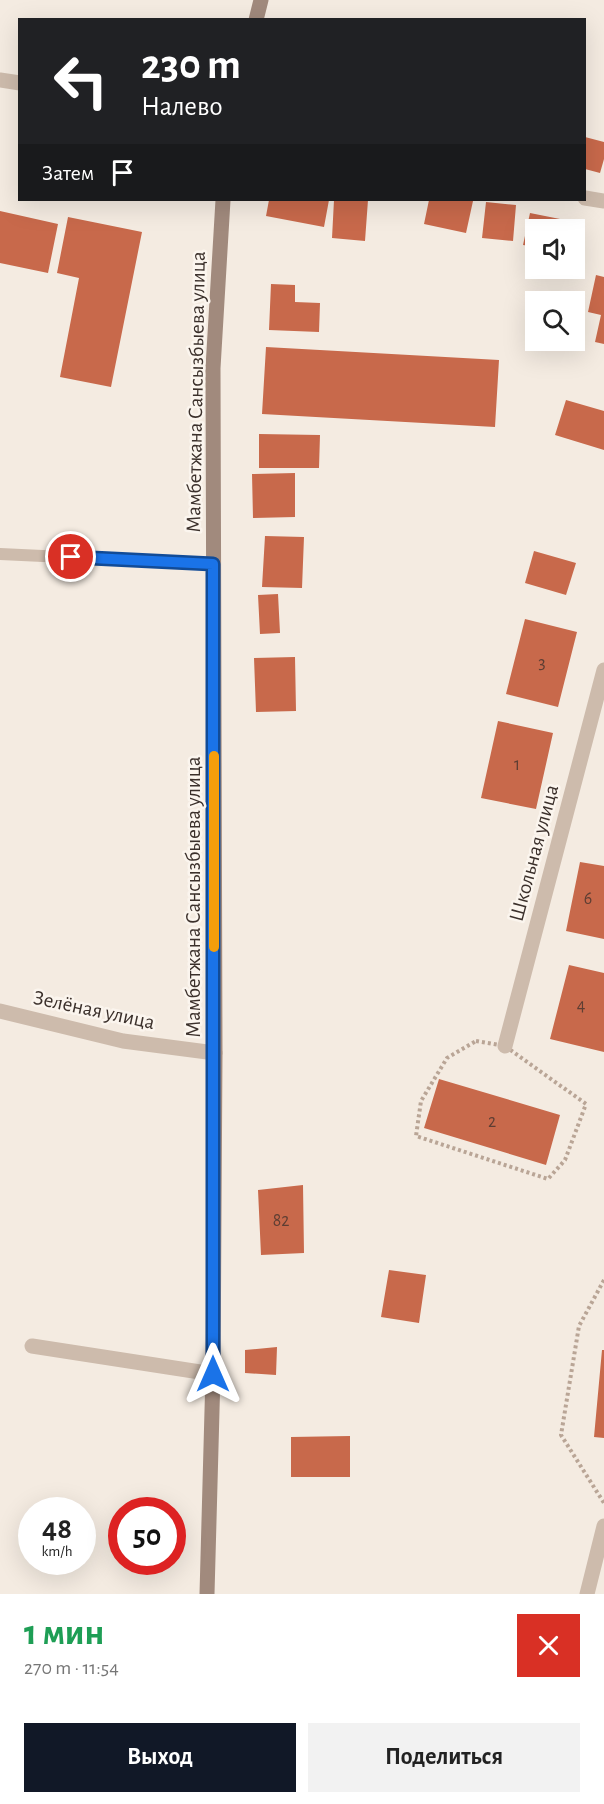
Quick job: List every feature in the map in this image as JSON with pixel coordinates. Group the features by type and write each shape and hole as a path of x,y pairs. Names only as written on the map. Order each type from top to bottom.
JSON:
{"main road":[{"path":"256,18 261,0"},
{"name":"Мамбетжана Сансызбыева улица","path":"207,1594 213,1374 215,1053 213,368 223,201"}],"street":[{"path":"0,80 18,83"},
{"path":"586,198 604,201"},
{"name":"Школьная улица","path":"505,1046 604,673"},
{"name":"Зелёная улица","path":"0,1011 123,1041 215,1053"},
{"path":"32,1346 213,1374"},
{"path":"587,1594 604,1526"}],"lane":[{"path":"0,554 213,564"}],"path":[{"path":"476,1041 505,1046 586,1104 565,1160 548,1179 416,1136 421,1101 447,1058 476,1041"},
{"path":"604,1280 579,1326 561,1435 604,1503"}],"building":[{"path":"586,137 604,142 604,159 600,173 586,169"},
{"path":"269,201 329,201 324,227 266,216"},
{"path":"334,201 368,201 365,241 332,238"},
{"path":"429,201 473,201 466,233 424,224"},
{"path":"486,202 516,205 513,241 482,238"},
{"path":"0,211 58,224 48,273 0,263"},
{"path":"530,213 560,219 529,219"},
{"path":"68,217 142,232 111,387 60,377 79,278 57,273"},
{"path":"596,275 604,277 604,344 595,342 601,315 588,312"},
{"path":"271,284 295,285 295,302 320,303 319,332 269,330"},
{"path":"266,347 499,360 495,427 262,414"},
{"path":"566,400 604,411 604,450 555,435"},
{"path":"259,434 320,435 319,468 259,468"},
{"path":"295,473 295,517 253,518 252,474"},
{"path":"265,536 304,537 302,588 262,587"},
{"path":"534,551 576,563 566,595 525,583"},
{"path":"278,594 280,633 260,634 258,595"},
{"path":"525,619 577,632 558,707 506,694"},
{"path":"295,657 296,711 256,712 254,658"},
{"path":"498,721 553,733 536,809 481,798"},
{"path":"580,862 604,866 604,939 566,931"},
{"path":"569,965 604,973 604,1052 550,1039"},
{"path":"439,1079 560,1115 546,1165 424,1128"},
{"path":"303,1185 304,1253 261,1255 258,1190"},
{"path":"389,1270 426,1275 419,1323 381,1317"},
{"path":"277,1347 276,1375 245,1373 245,1350"},
{"path":"602,1350 604,1350 604,1438 594,1437"},
{"path":"350,1436 350,1477 291,1477 291,1437"}],"slow traffic":[{"path":"214,756 214,947"}],"route":[{"path":"71,557 213,564 215,1053 213,1374"}]}
